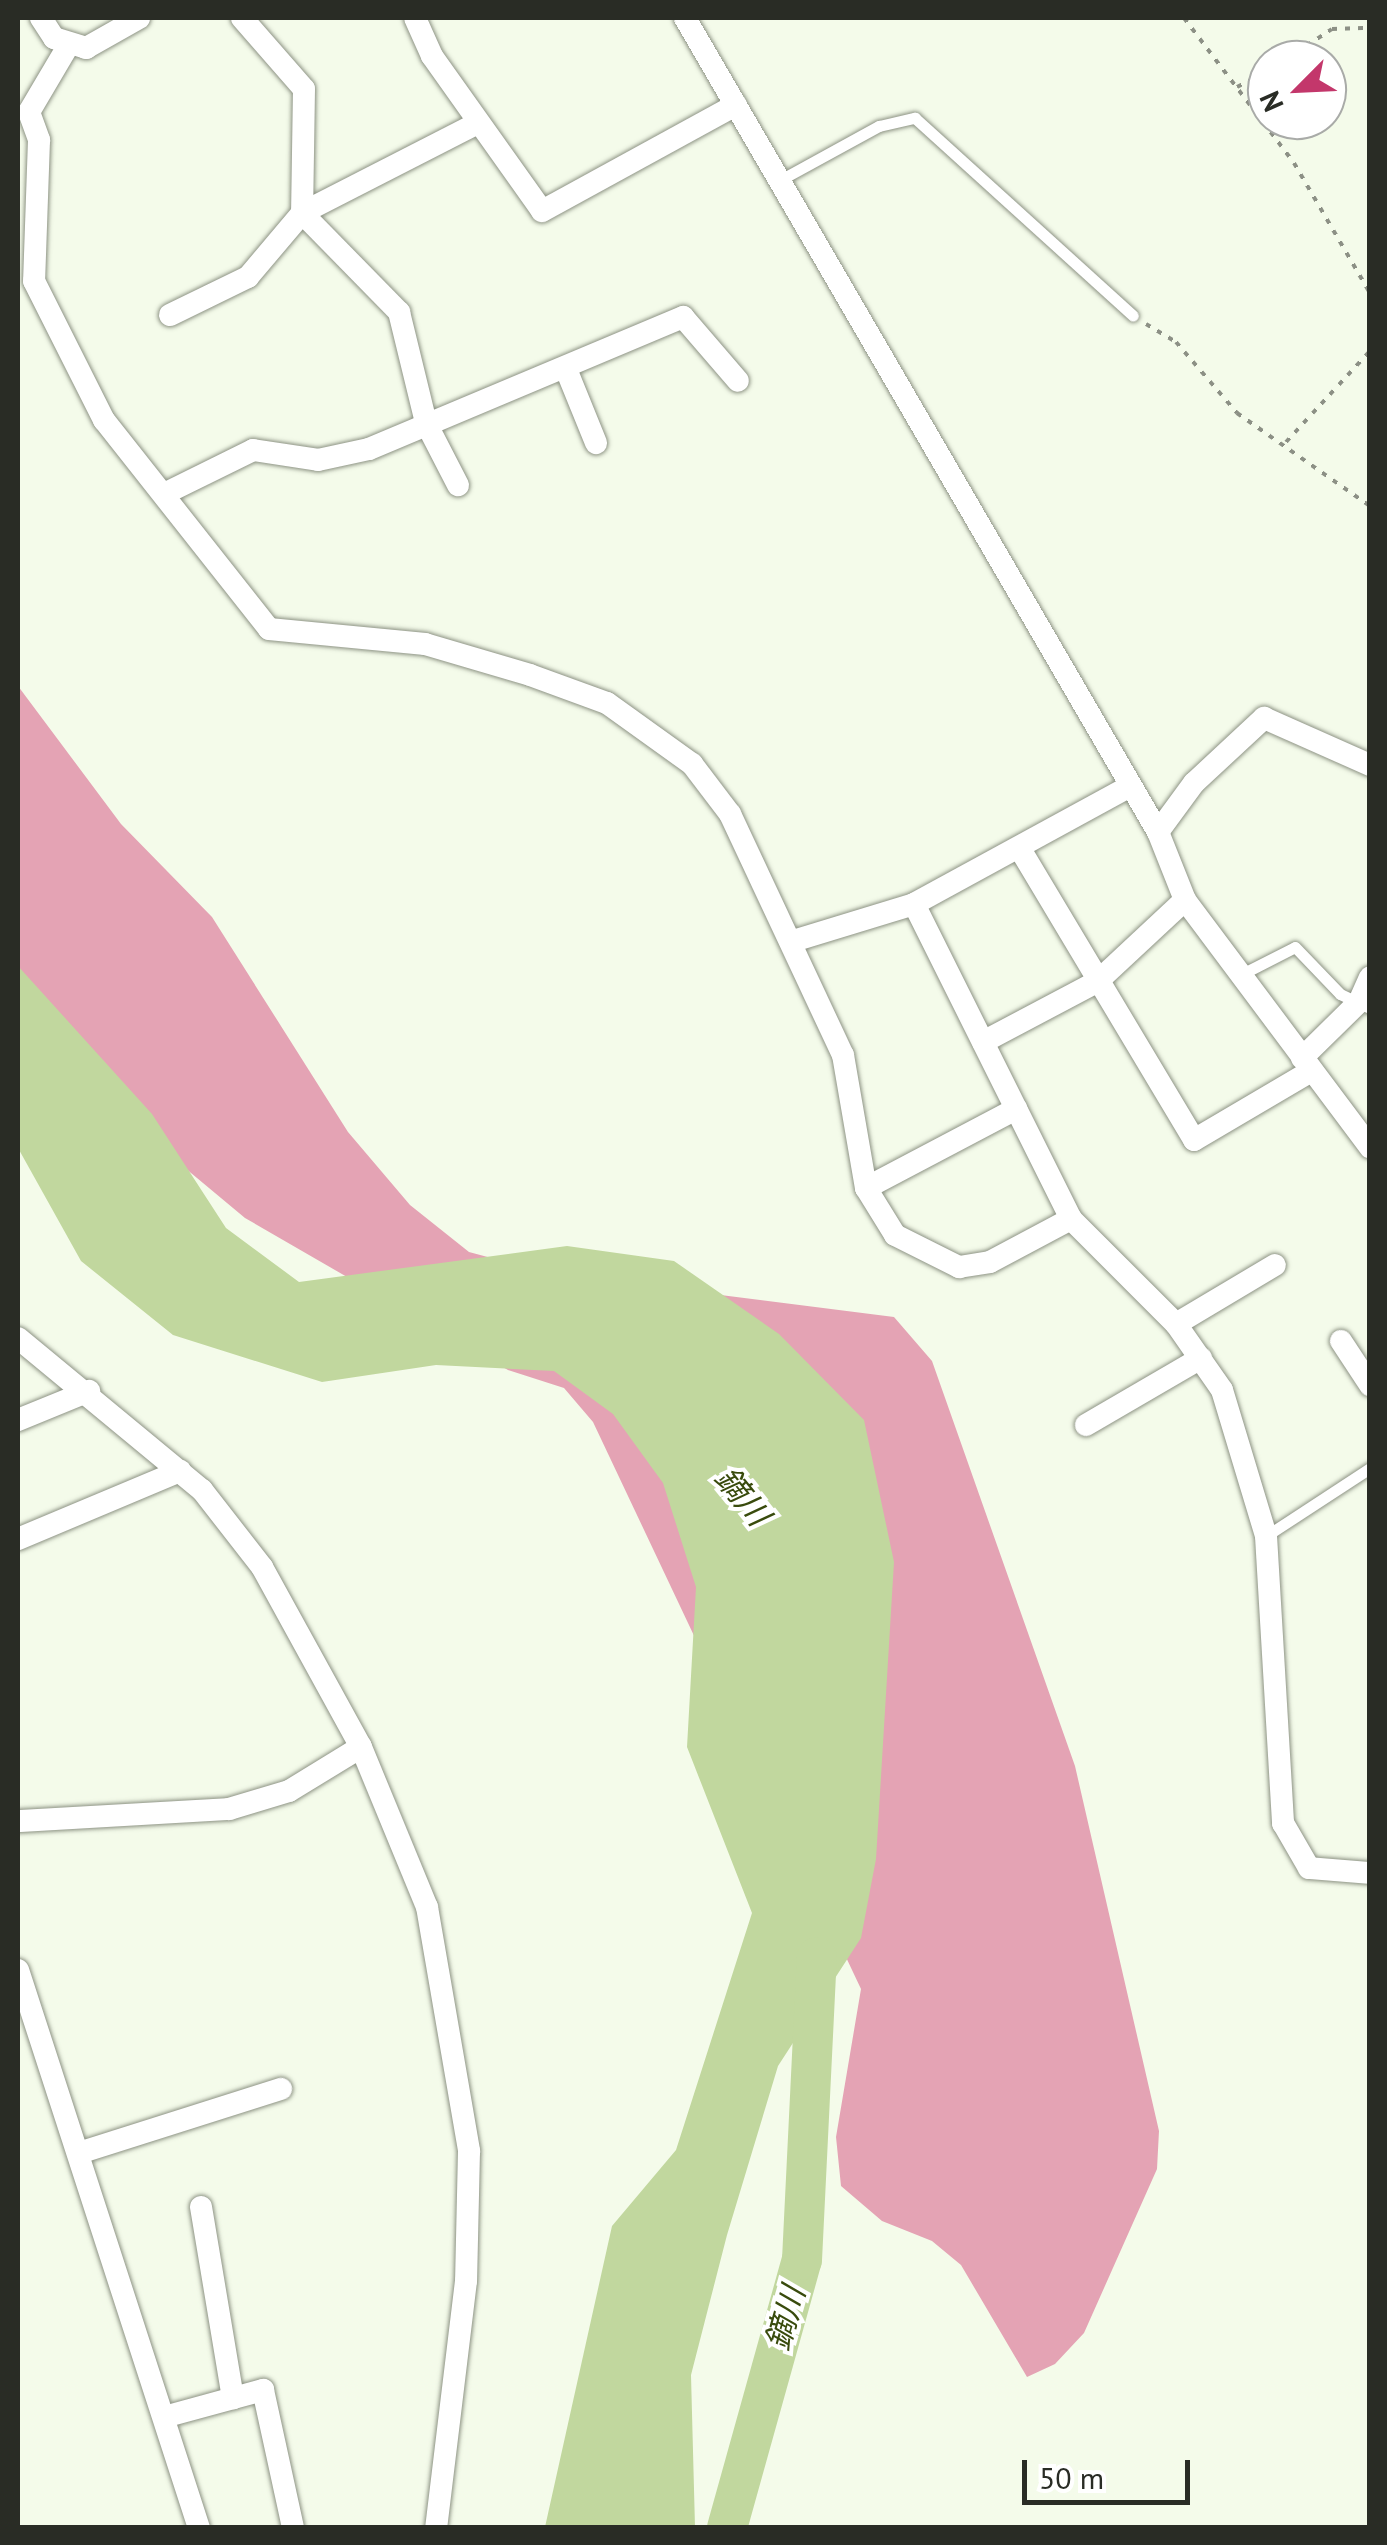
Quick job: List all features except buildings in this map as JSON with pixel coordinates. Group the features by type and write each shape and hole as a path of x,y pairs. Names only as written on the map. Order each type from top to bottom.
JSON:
{"street":[{"path":"41,18 68,46 104,44 138,18"},
{"path":"242,18 304,89 302,213 399,312 426,424 458,485"},
{"path":"415,18 478,123 542,211 736,105"},
{"path":"685,18 1158,832 1185,900 1244,973 1306,1065 1370,1148"},
{"path":"68,46 29,112 39,140 34,282 104,420 166,493 199,550 269,629 425,644 607,703 652,731 730,814 793,941 843,1055 866,1188 895,1236 959,1267 990,1262 1071,1219"},
{"path":"170,315 248,277 302,213 478,123"},
{"path":"166,493 253,450 318,460 426,424 684,317 738,380"},
{"path":"566,369 596,444"},
{"path":"1158,832 1194,783 1264,718 1370,765"},
{"path":"793,941 914,904 1129,787"},
{"path":"1020,849 1194,1140 1306,1065 1364,1005 1370,977"},
{"path":"983,1042 1098,982 1185,900"},
{"path":"914,904 1071,1219 1176,1324 1222,1390 1266,1536 1283,1823 1309,1868 1370,1873"},
{"path":"866,1188 1016,1109"},
{"path":"1176,1324 1274,1264"},
{"path":"18,1338 89,1391 180,1471 262,1567 361,1748 427,1907 469,2151 466,2281 436,2528"},
{"path":"1341,1341 1370,1386"},
{"path":"1086,1425 1201,1358"},
{"path":"18,1420 89,1391"},
{"path":"18,1539 180,1471"},
{"path":"18,1821 229,1809 289,1791 361,1748"},
{"path":"18,1970 199,2528"},
{"path":"79,2153 281,2089"},
{"path":"201,2208 233,2398"},
{"path":"164,2417 263,2390 293,2528"}],"lane":[{"path":"782,179 879,126 915,118 1133,316"},
{"path":"1244,973 1295,946 1364,1005"},
{"path":"1266,1536 1370,1468"}],"path":[{"path":"1184,18 1294,163 1370,293"},
{"path":"1312,40 1320,34 1370,28"},
{"path":"1236,87 1247,82"},
{"path":"1133,316 1176,342 1237,412 1368,501"},
{"path":"1286,442 1370,352"}],"shaded area":[{"path":"18,686 121,824 212,917 348,1132 410,1205 469,1252 547,1273 894,1317 932,1361 1075,1766 1159,2131 1157,2169 1084,2333 1055,2364 1027,2377 961,2265 932,2241 882,2221 841,2186 836,2137 861,1989 593,1422 564,1388 508,1370 245,1218 167,1153 18,997"}],"water":[{"path":"18,966 152,1114 226,1228 299,1282 567,1246 674,1261 779,1334 864,1420 894,1562 876,1859 861,1938 778,2066 727,2235 691,2375 695,2527 545,2527 612,2226 676,2150 752,1913 687,1747 696,1587 663,1483 613,1414 554,1371 436,1365 322,1382 173,1335 81,1261 18,1148"}],"waterway":[{"name":"鏑川","path":"727,2528 802,2260 817,1957"}]}
